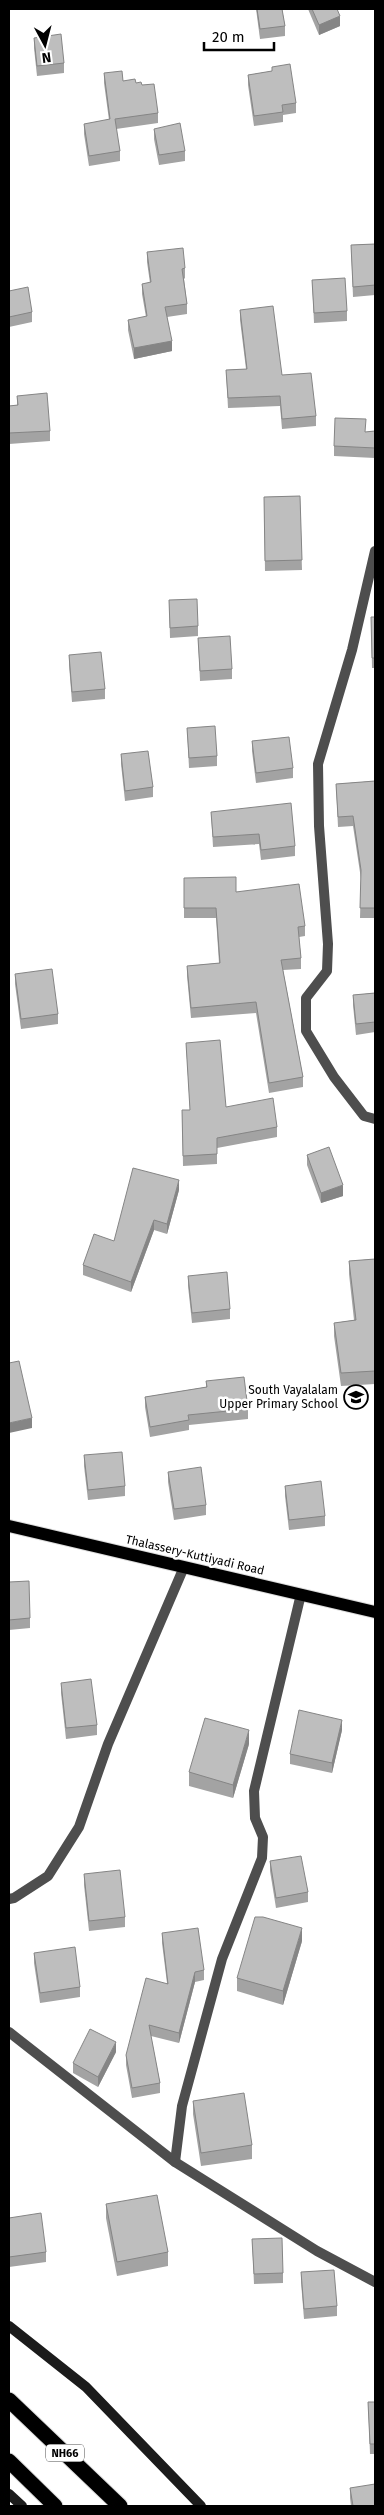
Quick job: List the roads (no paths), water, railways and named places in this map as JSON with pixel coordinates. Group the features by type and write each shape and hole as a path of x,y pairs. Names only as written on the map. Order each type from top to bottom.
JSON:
{"highway":[{"name":"NH66","path":"9,2400 120,2506"},
{"path":"9,2461 54,2506"}],"main road":[{"name":"Thalassery-Kuttiyadi Road","path":"9,1526 375,1612"}],"street":[{"path":"375,551 352,650 318,764 319,826 328,944 327,971 306,998 306,1031 334,1077 364,1116 375,1120"},
{"path":"9,1899 14,1898 48,1876 79,1827 108,1744 184,1567"},
{"path":"175,2162 182,2106 222,1959 262,1858 263,1837 255,1818 254,1791 302,1594"},
{"path":"9,2032 175,2162 317,2251 375,2282"},
{"path":"9,2326 86,2387 202,2506"},
{"path":"9,2494 22,2506"}],"place":[{"name":"South Vayalalam Upper Primary School","path":"356,1397"}]}
